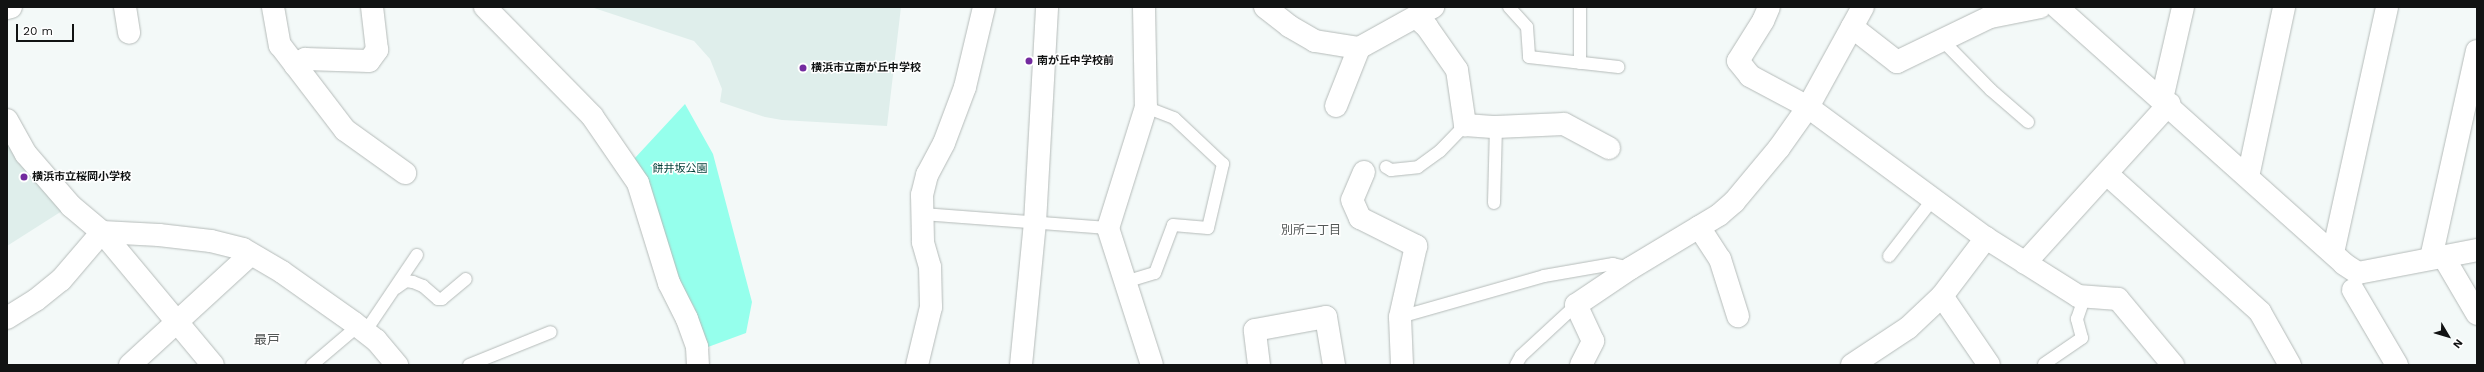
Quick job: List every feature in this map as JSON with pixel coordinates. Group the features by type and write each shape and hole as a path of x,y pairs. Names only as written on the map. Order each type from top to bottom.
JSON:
{"street":[{"path":"7,8 11,7"},
{"path":"125,7 129,33"},
{"path":"273,7 280,45 345,130 405,173"},
{"path":"295,65 305,59 369,61 377,50 372,7"},
{"path":"485,7 592,116 638,184 669,283 687,319 697,347 698,365"},
{"path":"917,365 931,307 930,267 923,242 922,195 927,175 944,143 964,87 984,7"},
{"path":"1021,365 1034,223 1047,7"},
{"path":"1144,7 1146,107 1108,228 1124,282 1152,365"},
{"path":"1265,7 1289,26 1315,41 1359,48 1424,12 1428,27 1457,70 1465,125 1496,127 1564,124 1609,148"},
{"path":"1768,7 1763,21 1738,61 1750,76 1808,107 1986,238 2078,296 2118,299 2173,365"},
{"path":"1581,365 1593,341 1576,305 1631,268 1719,215 1734,202 1779,148 1808,107 1863,7"},
{"path":"1852,27 1897,62 1942,40 1991,12 2040,7"},
{"path":"2057,7 2248,177 2344,271 2397,365"},
{"path":"2025,263 2107,174 2165,102 2182,7"},
{"path":"2248,177 2284,7"},
{"path":"2344,271 2387,7"},
{"path":"1336,106 1359,48"},
{"path":"2477,51 2437,257 2477,314"},
{"path":"7,120 26,154 71,206 102,232 213,365"},
{"path":"1364,172 1352,200 1360,218 1416,246 1400,317 1402,365"},
{"path":"2107,174 2260,312 2290,365"},
{"path":"1699,227 1720,259 1738,316"},
{"path":"7,318 36,300 61,280 102,232 128,232 211,241 251,254 282,272 376,340 397,365"},
{"path":"1852,365 1908,328 1942,296 1986,238"},
{"path":"2344,271 2358,274 2477,250"},
{"path":"130,365 251,254"},
{"path":"1942,296 1989,365"},
{"path":"1259,365 1255,330 1326,317 1334,365"}],"lane":[{"path":"1509,7 1527,26 1529,57 1618,67"},
{"path":"1580,7 1580,63"},
{"path":"1942,40 1991,90 2028,122"},
{"path":"1124,282 1155,273 1173,225 1208,228 1223,164 1174,118 1146,107"},
{"path":"1386,167 1391,170 1418,167 1440,151 1465,125"},
{"path":"1494,203 1496,127"},
{"path":"1889,256 1933,199"},
{"path":"922,214 1108,228"},
{"path":"312,365 362,329 395,288 417,255"},
{"path":"1400,317 1544,276 1613,264 1631,268"},
{"path":"395,288 406,281 413,282 423,286 438,299 442,299 466,279"},
{"path":"2044,364 2082,338 2077,319 2085,296"},
{"path":"1516,365 1521,356 1576,305"},
{"path":"470,365 551,332"}],"shaded area":[{"name":"横浜市立南が丘中学校","path":"591,7 901,7 887,126 782,120 765,117 720,102 722,89 710,59 694,41"},
{"name":"横浜市立桜岡小学校","path":"7,131 62,211 7,246"}],"green space":[{"name":"餅井坂公園","path":"685,104 713,154 752,302 746,333 708,347 694,307 680,284 634,159"}],"place":[{"name":"南が丘中学校前","path":"1029,61"},
{"name":"横浜市立南が丘中学校","path":"803,68"},
{"name":"横浜市立桜岡小学校","path":"24,177"}],"district":[{"name":"別所二丁目","path":"1311,231"},
{"name":"最戸","path":"267,340"}]}
